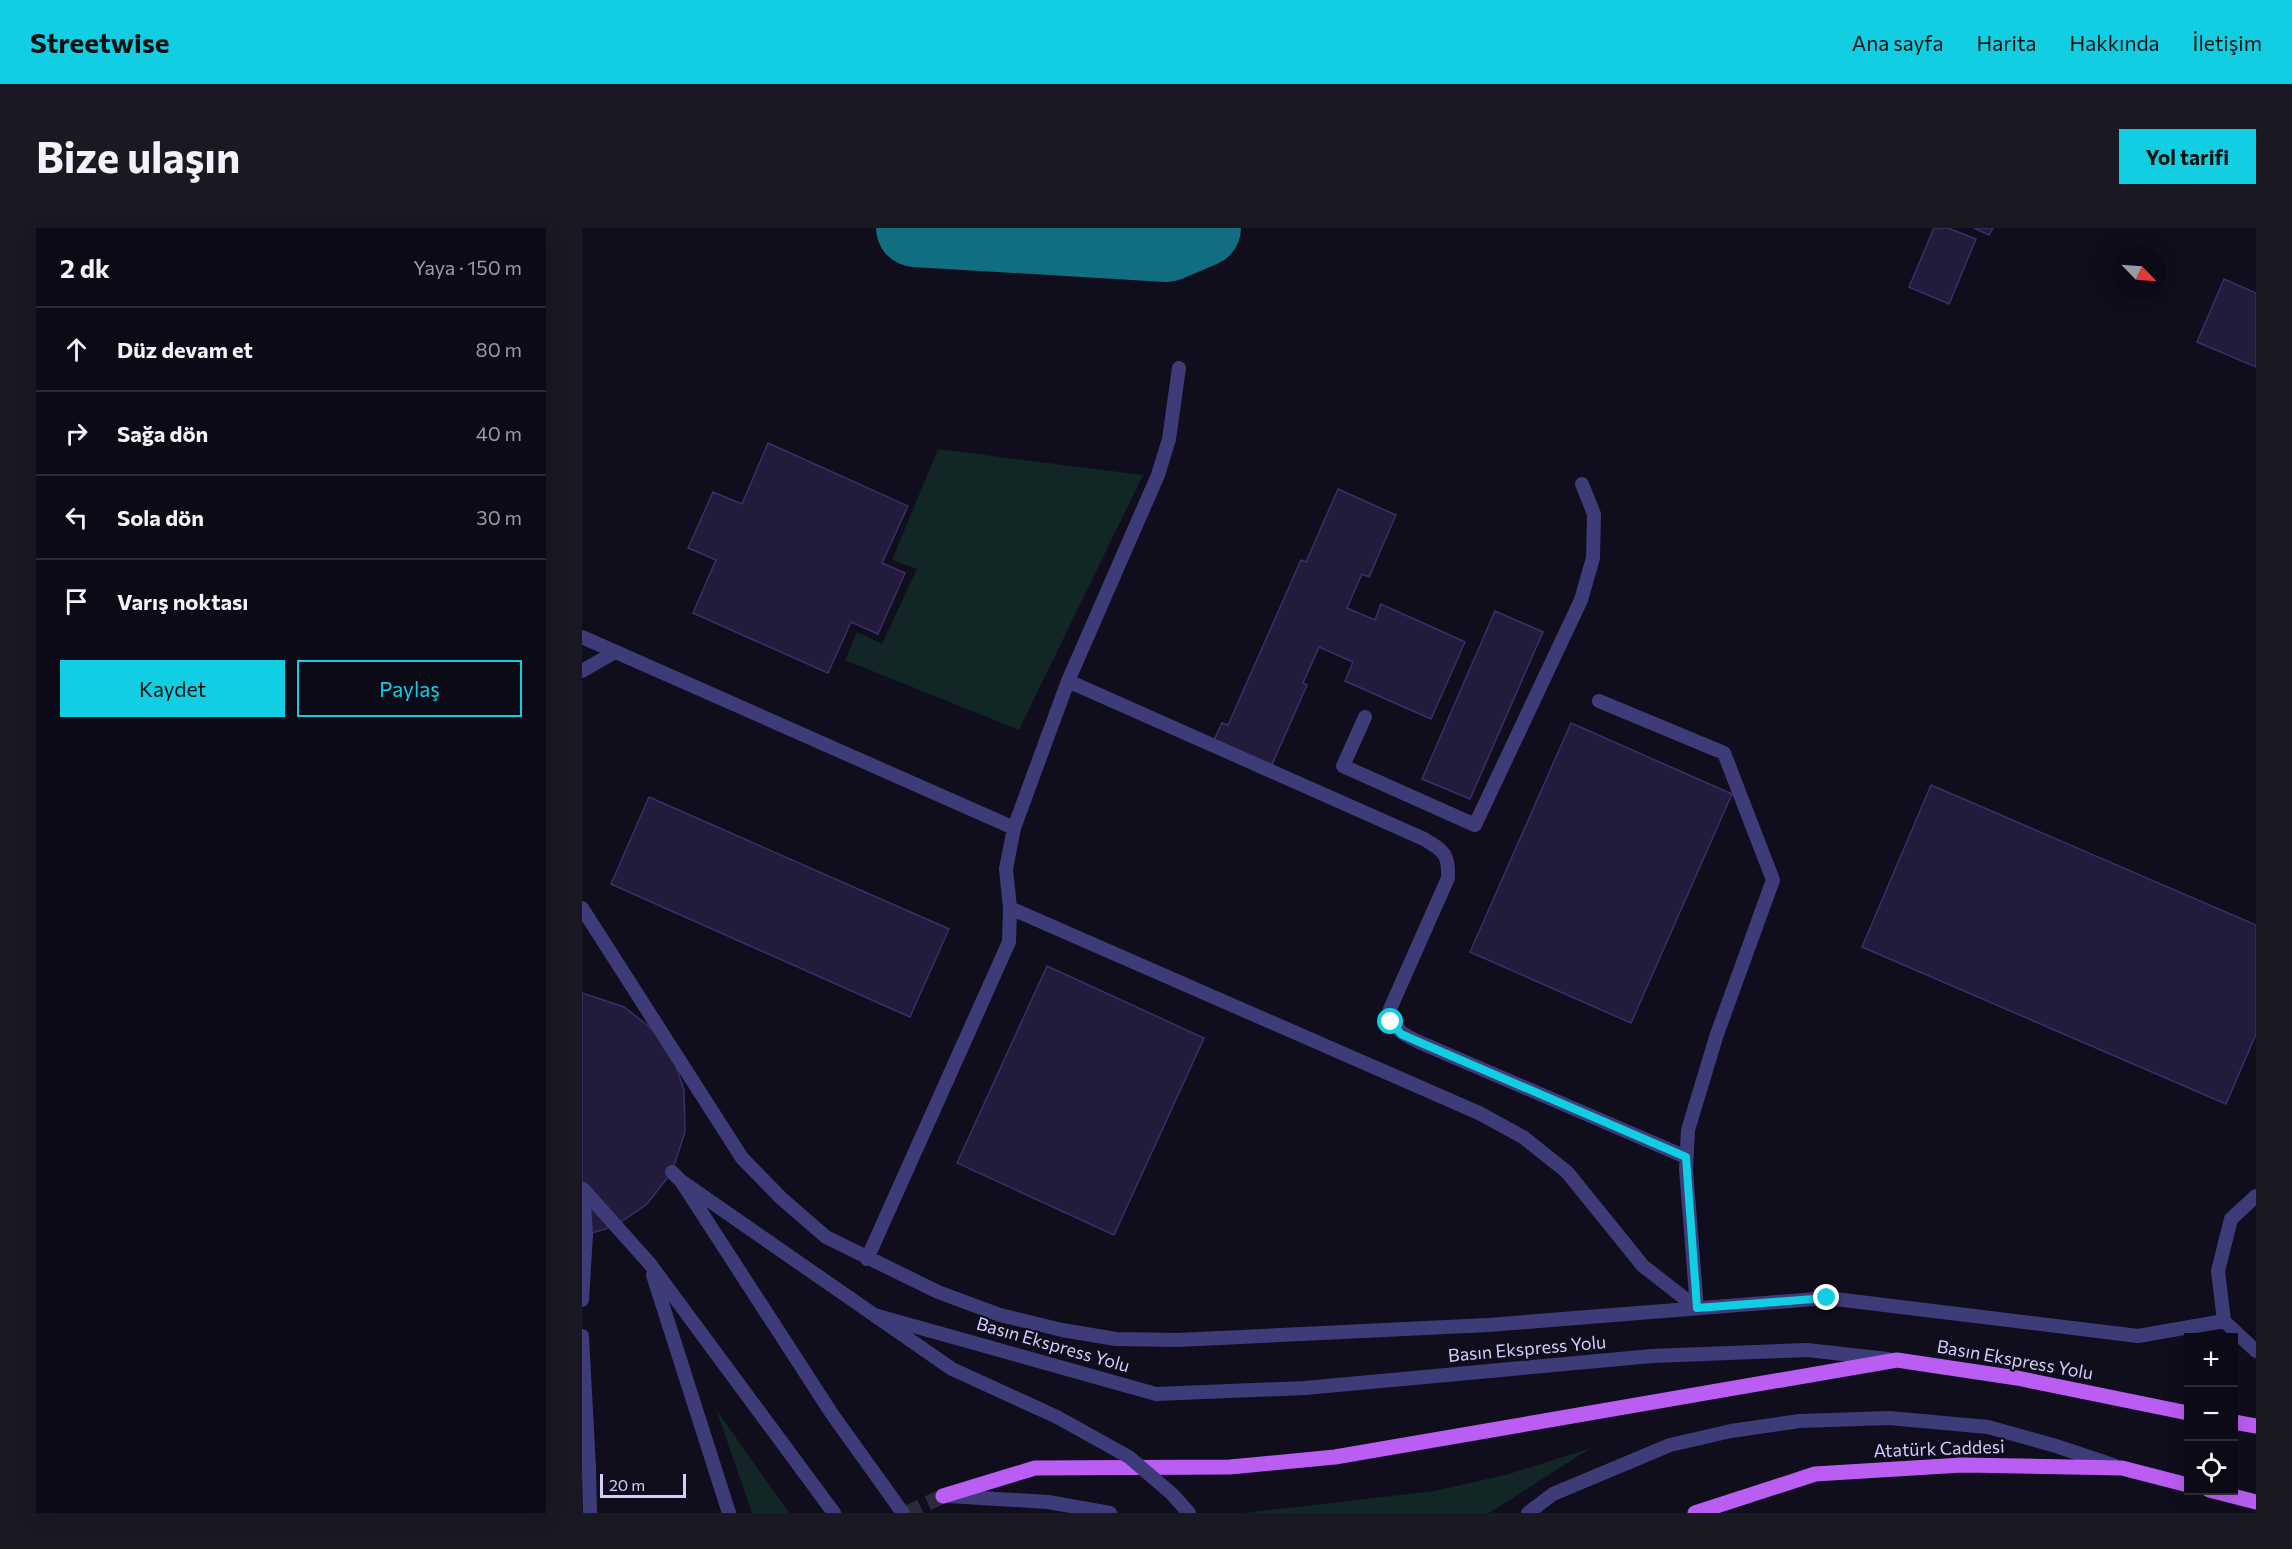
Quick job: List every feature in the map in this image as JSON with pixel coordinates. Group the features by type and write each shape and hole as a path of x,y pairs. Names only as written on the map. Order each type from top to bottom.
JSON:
{"main road":[{"name":"Basın Ekspress Yolu","path":"1897,1360 2016,1378 2184,1412"},
{"path":"942,1496 1035,1468 1230,1467 1335,1457 1897,1360"},
{"path":"2238,1423 2256,1426"},
{"name":"Atatürk Caddesi","path":"1695,1513 1815,1474 1962,1465 2122,1468 2184,1484"},
{"path":"2226,1495 2252,1501"}],"lane":[{"path":"867,1258 1009,942 1010,908 1006,869 1014,828 1068,681 1161,467 1169,440 1179,368"},
{"path":"1365,717 1343,766 1475,825 1581,600 1593,558 1594,514 1582,484"},
{"path":"582,637 1014,828"},
{"path":"582,671 615,652"},
{"path":"1068,681 1424,839 1441,849 1449,861 1448,878 1390,1009 1391,1022 1401,1034 1686,1157"},
{"path":"1599,701 1724,753 1773,880 1717,1034 1688,1130 1686,1157 1697,1308"},
{"path":"582,908 742,1158 781,1198 826,1237 938,1292 1000,1315 1062,1330 1116,1339 1178,1340 1488,1324 1827,1298 2138,1336 2224,1321"},
{"path":"1010,908 1479,1113 1523,1137 1567,1172 1643,1266 1697,1308"},
{"path":"903,1513 832,1414 676,1177 952,1369 1057,1417 1129,1457 1172,1494 1189,1513"},
{"path":"583,1190 650,1264 834,1513"},
{"path":"582,1300 586,1235 583,1190"},
{"path":"2256,1196 2231,1219 2218,1271 2224,1321 2256,1351"},
{"path":"650,1264 729,1513"},
{"name":"Basın Ekspress Yolu","path":"874,1315 1156,1394 1305,1388 1652,1356 1807,1350 1897,1360"},
{"path":"582,1336 590,1513"},
{"path":"1528,1513 1553,1494 1670,1445 1731,1431 1800,1421 1889,1418 1988,1427 2122,1468"},
{"path":"942,1496 1048,1502 1110,1513"}],"green space":[{"path":"938,449 1143,475 1019,730 845,660 857,632 882,644 917,569 892,560"},
{"path":"716,1409 789,1513 752,1513"},
{"path":"1591,1448 1489,1513 1243,1513 1434,1491 1509,1474"}],"building":[{"path":"1934,228 1948,228 1976,239 1949,304 1909,287"},
{"path":"1974,228 1993,228 1989,235"},
{"path":"2224,279 2256,293 2256,367 2197,342"},
{"path":"768,443 908,506 882,563 905,573 878,634 851,622 828,673 693,613 716,560 688,548 713,492 742,504"},
{"path":"1338,489 1396,515 1369,577 1362,574 1347,608 1375,620 1381,604 1465,642 1431,719 1345,681 1353,662 1319,647 1303,683 1307,685 1271,767 1213,742 1222,723 1228,725 1301,560 1306,562"},
{"path":"1495,611 1543,632 1470,799 1422,779"},
{"path":"1571,723 1732,794 1631,1023 1470,952"},
{"path":"1931,785 2256,925 2256,1034 2226,1104 1862,947"},
{"path":"649,797 949,929 910,1017 611,884"},
{"path":"1047,966 1204,1038 1114,1235 957,1163"},
{"path":"582,993 624,1007 652,1029 673,1057 684,1090 685,1132 672,1172 647,1204 615,1226 582,1236"}],"taxiway":[{"path":"915,228 1167,243 1202,228"}],"tunnel":[{"path":"907,1513 943,1496"}],"route":[{"path":"1391,1022 1401,1034 1686,1157 1697,1308 1827,1298"}]}
